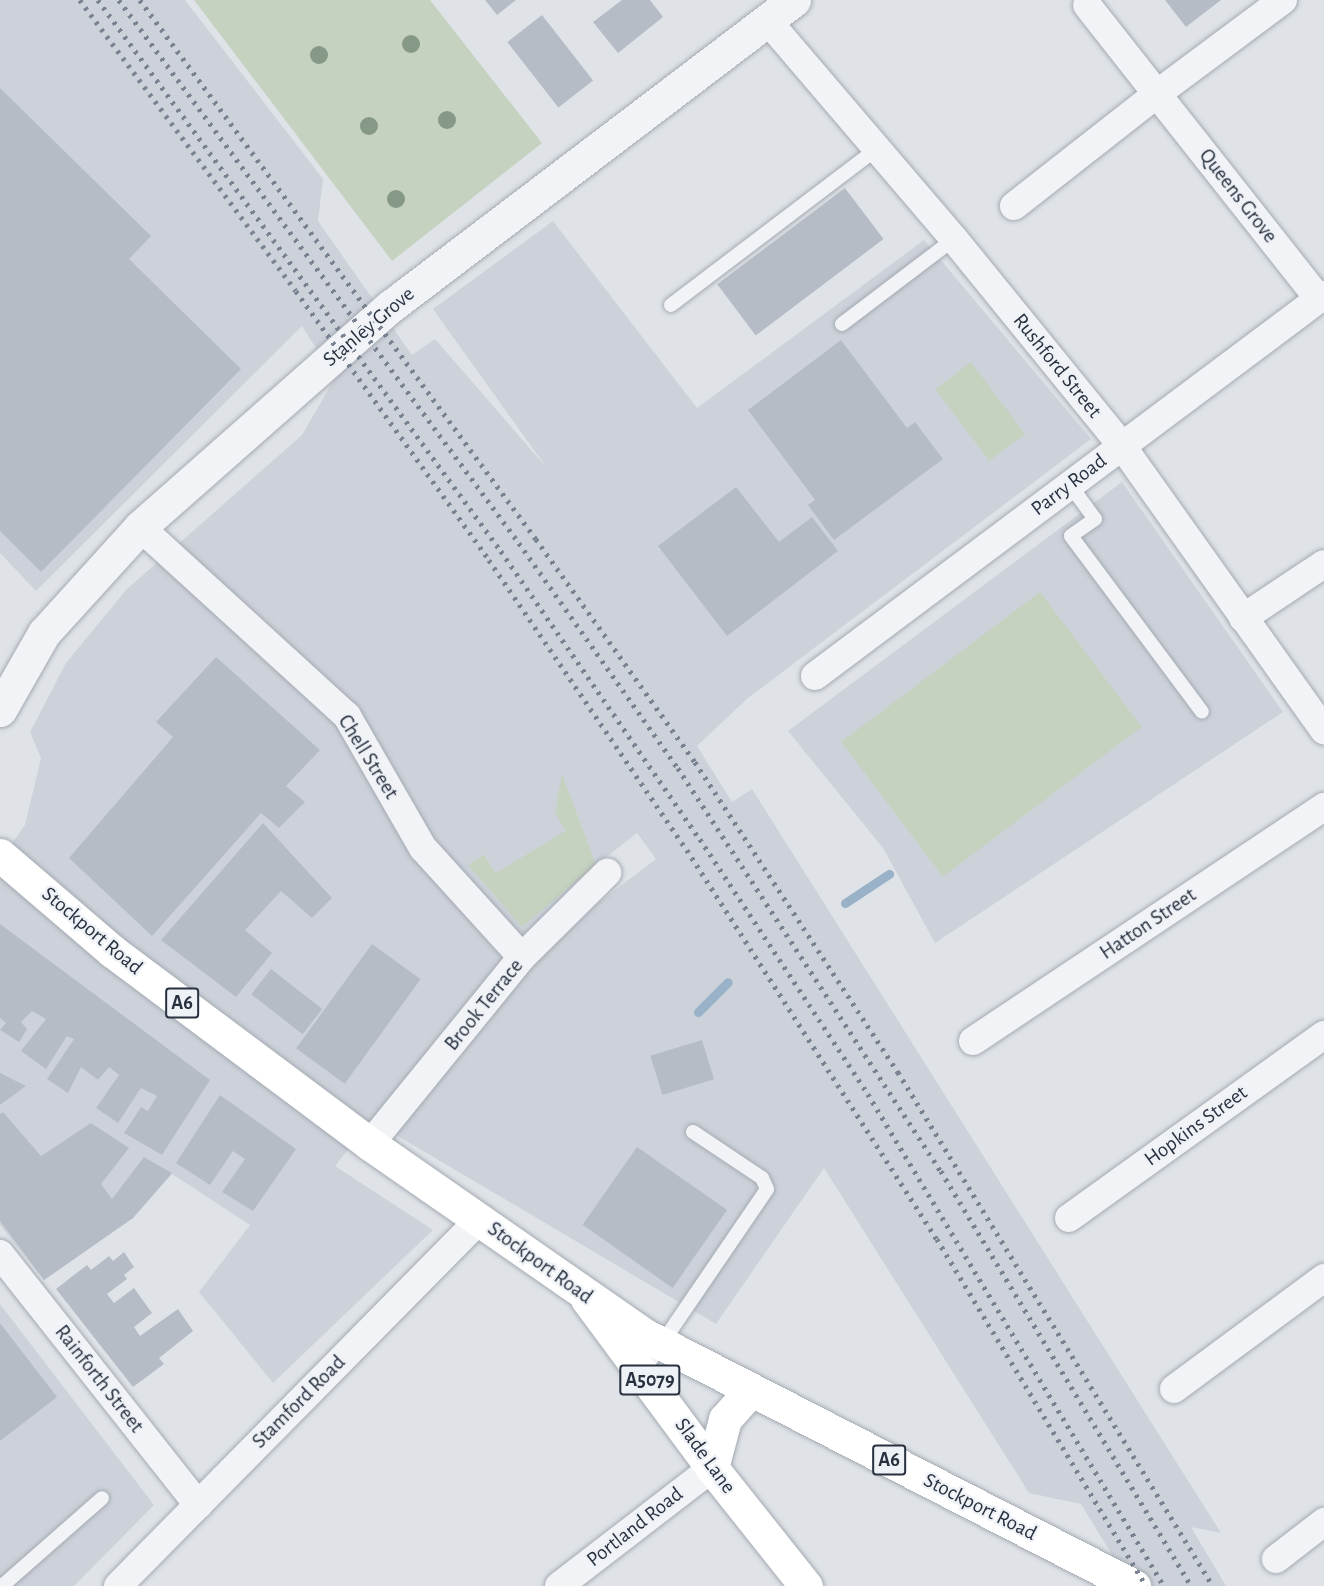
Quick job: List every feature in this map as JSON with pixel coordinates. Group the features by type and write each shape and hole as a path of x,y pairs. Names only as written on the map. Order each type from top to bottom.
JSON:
{"main road":[{"name":"Stockport Road","path":"0,855 112,951 370,1144 480,1219 585,1296 664,1345 750,1391 1134,1586"},
{"name":"Slade Lane","path":"585,1296 643,1371 712,1468 806,1586"},
{"path":"712,1468 725,1419 750,1391"}],"street":[{"name":"Stanley Grove","path":"0,710 44,633 140,527 391,306 794,0"},
{"path":"1014,206 1276,2"},
{"name":"Queens Grove","path":"1087,4 1322,297"},
{"name":"Rushford Street","path":"767,20 875,150 954,239 1122,446 1324,730"},
{"name":"Parry Road","path":"815,676 1322,297"},
{"name":"Chell Street","path":"140,527 347,716 423,848 522,957"},
{"path":"1243,618 1324,564"},
{"name":"Hatton Street","path":"973,1041 1324,807"},
{"name":"Brook Terrace","path":"370,1144 522,957 607,873"},
{"name":"Hopkins Street","path":"1069,1218 1324,1035"},
{"name":"Stamford Road","path":"118,1586 480,1219"},
{"name":"Rainforth Street","path":"0,1254 198,1505"},
{"path":"1174,1389 1324,1278"},
{"name":"Portland Road","path":"559,1586 712,1468"},
{"path":"1276,1559 1324,1522"}],"lane":[{"path":"671,305 875,150"},
{"path":"842,324 954,239"},
{"path":"1070,484 1095,519 1071,536 1202,712"},
{"path":"643,1371 664,1345 767,1189 762,1178 693,1132"},
{"path":"2,1586 102,1498"}],"shaded area":[{"path":"0,0 185,0 323,179 318,221 412,355 435,339 546,467 433,309 553,221 697,408 924,240 1091,439 748,698 697,746 732,802 752,789 1221,1533 1191,1527 1226,1586 1131,1586 1081,1504 1029,1493 824,1168 716,1324 391,1132 552,938 656,859 637,833 596,865 503,959 335,1166 433,1230 273,1383 199,1292 250,1225 172,1174 133,1218 44,1280 0,1225 0,860 25,825 41,758 30,732 66,663 126,590 302,435 335,378 302,326 36,591 0,553"},
{"path":"1122,482 1283,712 935,943 883,848 788,731"},
{"path":"0,1304 154,1505 74,1586 0,1586"}],"green space":[{"path":"194,0 430,0 542,143 392,261"},
{"path":"971,362 1025,434 989,461 935,389"},
{"path":"1040,592 1142,727 943,877 841,742"},
{"path":"562,774 596,865 522,927 468,865 484,855 496,873 565,831 555,812"}],"building":[{"path":"485,0 516,0 497,15"},
{"path":"622,0 650,0 663,17 618,53 593,22"},
{"path":"1165,0 1221,0 1186,27"},
{"path":"542,15 593,80 558,107 507,42"},
{"path":"0,88 151,236 129,259 241,369 41,572 0,531"},
{"path":"845,188 884,239 756,335 717,284"},
{"path":"841,340 907,428 915,422 943,459 834,540 808,505 815,500 748,410"},
{"path":"736,487 779,542 812,517 838,551 727,636 658,546"},
{"path":"216,657 320,750 286,786 305,802 279,828 261,813 152,936 69,858 173,737 156,722"},
{"path":"263,823 332,898 312,918 281,891 245,930 272,953 236,997 161,940"},
{"path":"0,924 210,1080 162,1155 124,1133 141,1107 148,1111 157,1096 141,1088 118,1123 96,1108 119,1075 109,1067 98,1080 81,1067 68,1093 47,1079 74,1039 67,1036 46,1069 21,1051 46,1019 32,1011 21,1022 27,1029 19,1042 0,1030 6,1023 0,1018"},
{"path":"372,944 421,979 345,1084 296,1048"},
{"path":"271,969 322,1009 303,1034 251,994"},
{"path":"702,1040 714,1079 662,1095 650,1056"},
{"path":"0,1073 26,1086 0,1105"},
{"path":"220,1095 296,1149 253,1211 222,1192 245,1159 233,1151 210,1185 176,1163"},
{"path":"3,1112 41,1156 91,1123 129,1148 101,1184 112,1199 144,1157 172,1173 133,1218 44,1280 0,1221 0,1114"},
{"path":"637,1147 727,1210 673,1288 583,1225"},
{"path":"124,1252 134,1267 124,1275 127,1279 107,1294 114,1303 134,1288 152,1313 134,1327 140,1336 178,1309 193,1331 159,1358 164,1364 133,1387 56,1289 87,1265 91,1270 109,1256 113,1261"},
{"path":"0,1323 57,1397 0,1441"}],"waterway":[{"path":"845,903 889,874"},
{"path":"698,1012 728,982"}],"railway":[{"path":"80,0 296,291 489,560 687,850 937,1239 1146,1586"},
{"path":"98,0 501,551 700,839 868,1094 1164,1586"},
{"path":"119,0 519,543 678,768 941,1171 1191,1586"},
{"path":"140,0 536,539 695,762 898,1072 1213,1586"}]}
